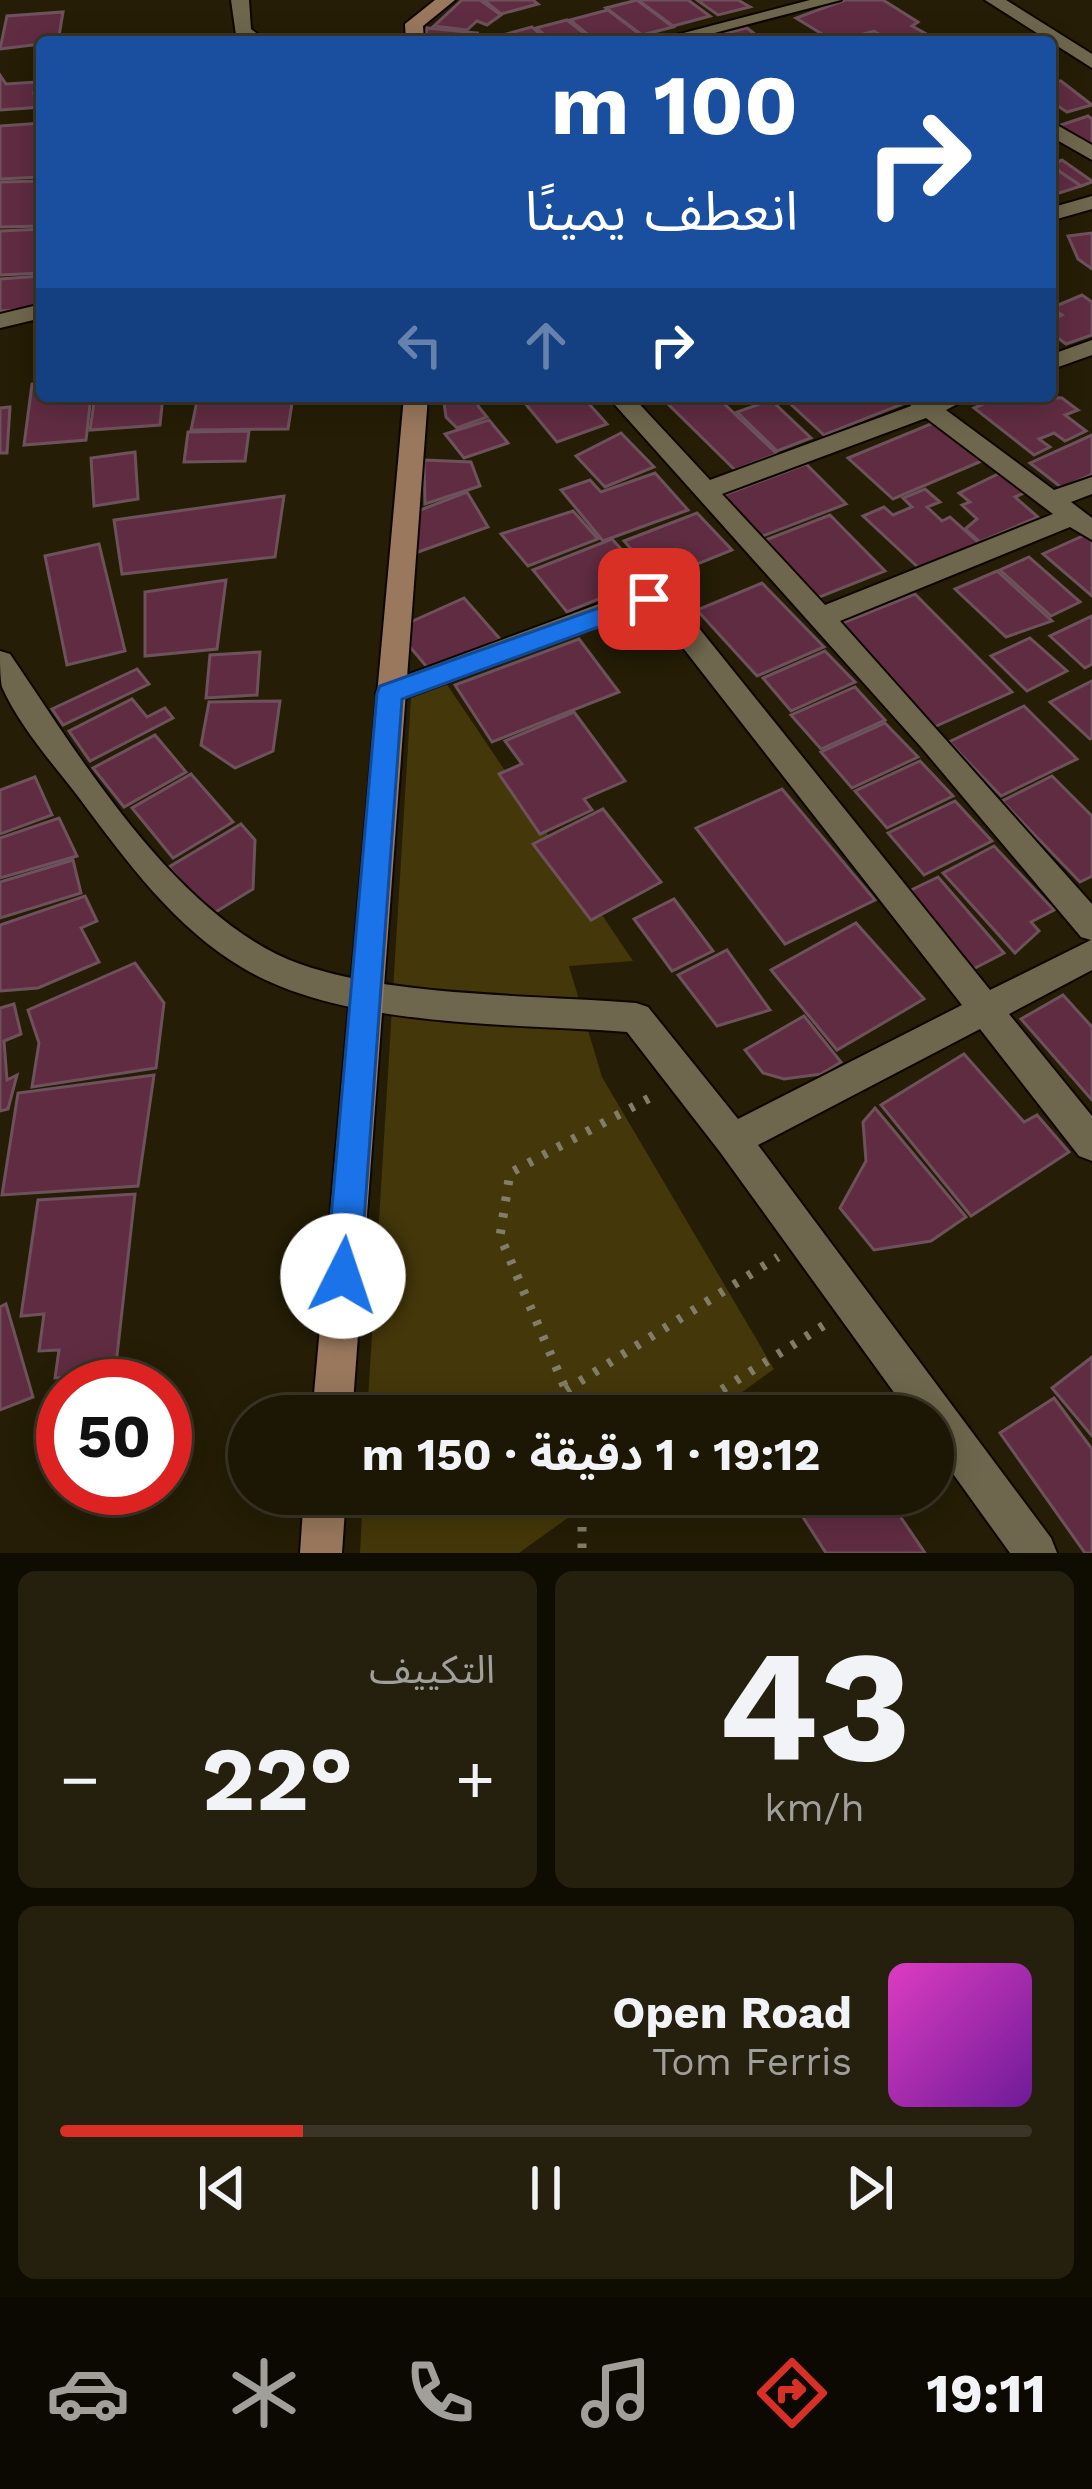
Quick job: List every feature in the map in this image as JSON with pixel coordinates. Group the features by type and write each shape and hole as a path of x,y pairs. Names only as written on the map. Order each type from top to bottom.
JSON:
{"main road":[{"path":"414,36 413,23 446,0"},
{"path":"334,1395 415,402"},
{"path":"320,1553 323,1515"}],"street":[{"path":"240,0 242,32 249,36"},
{"path":"683,36 832,0"},
{"path":"994,0 1042,36"},
{"path":"1059,49 1092,40"},
{"path":"1059,49 1092,62"},
{"path":"1056,131 1092,154"},
{"path":"1056,213 1092,202"},
{"path":"0,322 36,312"},
{"path":"1056,361 1092,347"},
{"path":"624,402 1092,927"},
{"path":"705,491 921,402 1072,516"},
{"path":"820,618 1072,516 1092,484"},
{"path":"390,693 641,599 664,604 1092,1144"},
{"path":"0,661 89,788 218,933 285,973 365,996 636,1018 733,1140 1036,1553"},
{"path":"733,1140 1092,954"}],"path":[{"path":"568,1395 500,1236 510,1173 684,1079"},
{"path":"566,1390 807,1240"},
{"path":"713,1395 855,1306"},
{"path":"582,1515 582,1553"}],"shaded area":[{"path":"446,683 633,961 569,966 602,1077 774,1369 738,1395 368,1395 411,697"},
{"path":"362,1515 572,1515 519,1553 360,1553"}],"building":[{"path":"462,0 480,0 501,15 487,25 477,21 467,30 434,26"},
{"path":"484,0 533,0 538,4 501,14"},
{"path":"637,0 673,27 642,35 606,8"},
{"path":"638,0 688,0 710,16 673,26"},
{"path":"697,0 738,0 750,7 718,15"},
{"path":"845,0 883,0 918,22 912,26 930,36 883,36 874,31 825,36 796,18"},
{"path":"608,10 642,36 590,36 570,20"},
{"path":"63,12 59,36 36,36 36,45 0,49 7,16"},
{"path":"567,20 587,36 546,36 536,28"},
{"path":"532,27 542,36 499,36"},
{"path":"427,28 477,33 475,36 425,36"},
{"path":"747,28 757,36 714,36"},
{"path":"0,75 6,84 36,82 36,107 0,110"},
{"path":"1056,81 1092,105 1067,112 1056,105"},
{"path":"1088,116 1092,119 1092,151 1056,128"},
{"path":"36,123 36,177 0,179 0,126"},
{"path":"1062,160 1092,182 1081,186 1056,169 1056,162"},
{"path":"1056,169 1081,186 1056,194"},
{"path":"36,181 36,226 0,227 0,182"},
{"path":"36,229 36,273 0,275 0,231"},
{"path":"1092,233 1092,269 1078,259 1068,236"},
{"path":"36,276 34,309 0,311 0,279"},
{"path":"1082,295 1092,302 1092,335 1066,344 1056,336 1056,318 1062,315 1056,306"},
{"path":"32,384 36,384 36,402 90,402 86,440 24,445"},
{"path":"1062,398 1078,410 1065,415 1086,431 1065,441 1054,433 1039,439 1050,447 1034,455 974,408 988,402 1056,402"},
{"path":"94,402 162,402 160,425 90,430"},
{"path":"197,402 292,402 288,429 191,430"},
{"path":"444,402 479,402 487,417 457,428 446,417"},
{"path":"524,402 587,402 607,424 557,442"},
{"path":"666,402 722,402 777,454 735,470"},
{"path":"773,402 811,438 777,451 737,412"},
{"path":"788,402 907,402 824,435"},
{"path":"10,407 7,453 0,453 0,408"},
{"path":"489,420 508,443 464,458 445,434"},
{"path":"938,421 984,460 893,499 848,458"},
{"path":"249,431 245,461 184,462 188,432"},
{"path":"621,433 654,467 605,487 576,456"},
{"path":"1092,435 1092,474 1062,488 1030,463"},
{"path":"135,452 138,499 94,506 91,458"},
{"path":"424,460 471,462 480,486 425,504"},
{"path":"806,464 846,504 760,537 721,496"},
{"path":"1002,472 1026,492 1015,497 1038,517 980,542 965,529 977,519 962,505 970,502 959,493"},
{"path":"655,473 688,510 603,541 561,490 590,480 601,492"},
{"path":"925,489 940,502 927,507 942,521 950,517 981,545 922,571 863,516 884,507 893,515 912,507 903,498"},
{"path":"467,492 488,527 407,556 410,514"},
{"path":"284,496 275,557 122,574 114,520"},
{"path":"573,511 598,539 528,566 501,534"},
{"path":"697,513 732,550 658,580 624,541"},
{"path":"830,515 885,571 817,598 763,541"},
{"path":"1085,535 1092,541 1092,596 1043,554"},
{"path":"612,539 648,579 567,612 533,570"},
{"path":"99,544 125,651 67,665 45,556"},
{"path":"1029,557 1080,602 1051,616 1000,570"},
{"path":"997,571 1052,621 1006,637 955,589"},
{"path":"226,580 217,649 145,656 145,592"},
{"path":"762,583 824,647 757,676 697,610"},
{"path":"915,594 1012,692 934,727 840,624"},
{"path":"464,598 500,639 431,672 395,629"},
{"path":"1092,616 1092,664 1085,668 1050,636"},
{"path":"1030,638 1067,671 1027,691 991,656"},
{"path":"579,639 619,692 492,742 455,685"},
{"path":"825,651 855,682 791,711 763,678"},
{"path":"260,652 257,695 206,698 210,655"},
{"path":"137,669 149,684 63,725 52,709"},
{"path":"1092,681 1092,738 1090,739 1050,702"},
{"path":"855,687 885,720 821,749 791,715"},
{"path":"132,699 147,717 165,708 173,718 90,761 69,731"},
{"path":"280,701 273,751 235,768 201,745 209,702"},
{"path":"1024,706 1077,759 1001,796 949,742"},
{"path":"574,712 625,781 584,799 592,810 540,834 499,774 522,764 505,741"},
{"path":"885,723 918,757 852,788 821,752"},
{"path":"155,735 186,772 124,807 93,768"},
{"path":"920,761 953,796 887,828 855,791"},
{"path":"191,774 233,822 173,858 132,808"},
{"path":"1052,776 1092,816 1092,876 1080,882 1002,801"},
{"path":"35,777 52,815 0,834 0,790"},
{"path":"782,789 875,900 785,944 696,828"},
{"path":"955,801 992,841 924,875 888,833"},
{"path":"603,809 661,882 591,920 533,844"},
{"path":"59,818 77,856 0,878 0,838"},
{"path":"241,824 255,840 253,889 209,916 169,867"},
{"path":"994,846 1054,910 1031,922 1039,931 1015,953 943,873"},
{"path":"73,860 81,893 0,918 0,882"},
{"path":"938,877 1004,953 969,971 903,894"},
{"path":"85,896 97,921 81,928 99,962 38,988 0,991 0,925"},
{"path":"674,899 713,951 672,971 634,919"},
{"path":"856,923 924,999 837,1050 771,970"},
{"path":"727,950 770,1010 717,1026 678,975"},
{"path":"135,963 164,1003 156,1068 32,1087 39,1043 28,1010"},
{"path":"1063,995 1092,1027 1092,1100 1021,1019"},
{"path":"14,1004 21,1034 4,1041 7,1080 17,1075 8,1109 0,1111 0,1008"},
{"path":"804,1016 841,1062 821,1074 784,1079 763,1073 745,1050"},
{"path":"964,1054 1024,1122 1037,1115 1069,1152 971,1216 881,1105"},
{"path":"154,1075 138,1186 2,1195 18,1093"},
{"path":"875,1108 966,1217 931,1241 874,1250 840,1208 866,1161 863,1122"},
{"path":"135,1194 117,1359 58,1359 59,1350 39,1351 44,1314 21,1316 38,1200"},
{"path":"6,1304 33,1397 0,1410 0,1307"},
{"path":"1092,1357 1092,1436 1052,1388"},
{"path":"1054,1398 1092,1449 1092,1553 1085,1553 1000,1433"},
{"path":"802,1515 899,1515 925,1553 826,1553"}],"route":[{"path":"343,1276 390,693 649,599"}]}
